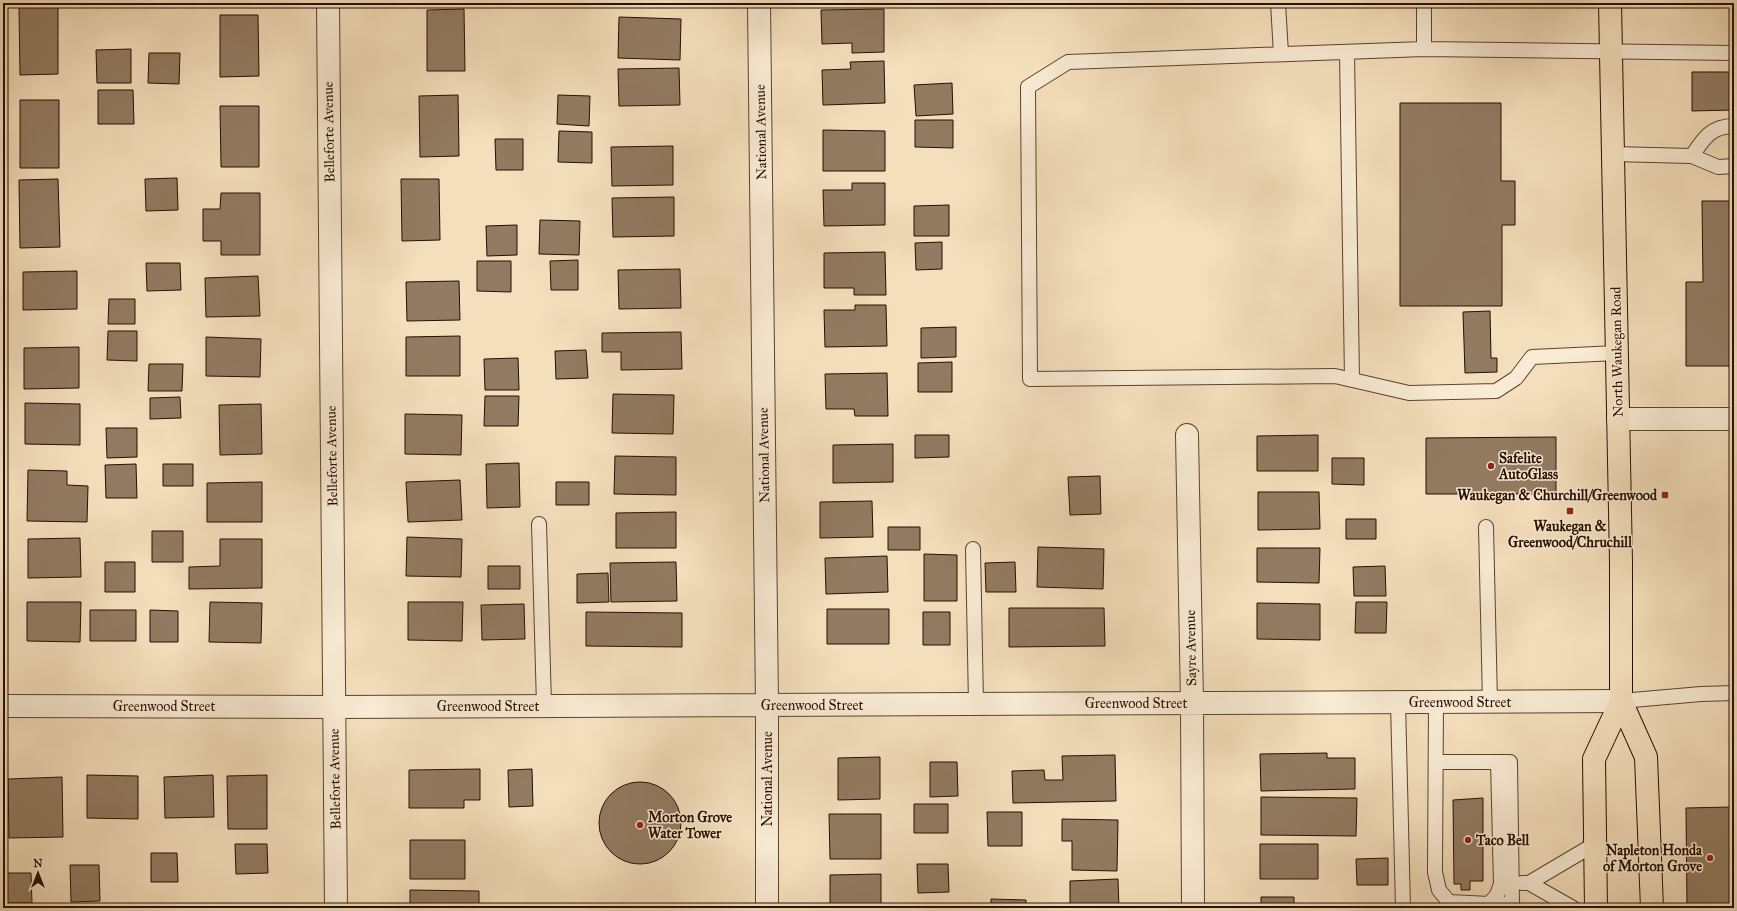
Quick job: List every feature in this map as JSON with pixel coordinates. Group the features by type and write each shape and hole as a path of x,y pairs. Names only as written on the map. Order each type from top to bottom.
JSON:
{"main road":[{"name":"North Waukegan Road","path":"1610,3 1618,419 1621,701 1646,757 1652,908"},
{"name":"North Waukegan Road","path":"1596,908 1594,759 1621,701"}],"street":[{"name":"Belleforte Avenue","path":"328,3 336,908"},
{"name":"National Avenue","path":"759,3 767,705 767,908"},
{"path":"1618,419 1734,419"},
{"name":"Sayre Avenue","path":"1187,435 1192,703 1193,908"},
{"name":"Greenwood Street","path":"3,706 334,707 1621,701"}],"lane":[{"path":"1278,3 1281,54"},
{"path":"1424,3 1424,49"},
{"path":"1616,353 1532,357 1516,378 1496,391 1409,393 1336,376 1030,380 1028,87 1068,62 1424,49 1611,53 1734,53"},
{"path":"1348,52 1352,380"},
{"path":"1692,156 1705,135 1727,126 1734,126"},
{"path":"1613,154 1692,156 1718,167 1734,166"},
{"path":"539,524 544,706"},
{"path":"1486,527 1490,702"},
{"path":"972,549 976,704"},
{"path":"1621,701 1701,694 1734,693"},
{"path":"1398,702 1403,908"},
{"path":"1436,702 1435,872 1439,890 1449,902 1512,904 1510,762 1436,762"},
{"path":"1489,904 1497,895 1501,884 1498,762"},
{"path":"1529,883 1595,844"},
{"path":"1512,883 1529,883 1573,908"}],"building":[{"path":"19,7 58,7 58,74 20,75"},
{"path":"464,9 465,71 427,71 427,10"},
{"path":"884,9 884,52 852,53 852,43 822,44 821,10"},
{"path":"220,15 258,15 259,76 220,77"},
{"path":"619,17 681,19 680,60 618,58"},
{"path":"131,49 131,83 97,83 96,50"},
{"path":"149,53 180,53 179,84 148,83"},
{"path":"884,61 885,103 823,105 822,70 851,69 850,62"},
{"path":"679,68 680,105 619,106 618,69"},
{"path":"1692,72 1734,72 1734,110 1692,111"},
{"path":"952,83 953,114 916,116 914,85"},
{"path":"98,90 133,90 134,124 98,124"},
{"path":"458,95 459,156 420,157 419,96"},
{"path":"558,95 590,96 589,126 557,124"},
{"path":"20,100 59,100 59,168 20,168"},
{"path":"1400,103 1501,103 1501,181 1515,181 1515,225 1502,225 1502,306 1400,306"},
{"path":"220,106 259,106 259,167 221,167"},
{"path":"915,120 953,120 953,148 915,147"},
{"path":"823,130 885,131 885,171 823,171"},
{"path":"559,131 592,132 592,163 558,162"},
{"path":"495,139 523,139 523,170 496,170"},
{"path":"673,146 673,185 612,186 611,147"},
{"path":"177,178 178,210 146,211 145,179"},
{"path":"58,179 60,247 20,248 19,180"},
{"path":"401,179 439,179 440,240 402,241"},
{"path":"852,183 885,183 885,225 824,226 823,190 852,190"},
{"path":"221,193 260,193 260,255 221,255 221,241 203,241 203,209 220,209"},
{"path":"674,197 674,236 613,237 612,198"},
{"path":"1702,201 1734,201 1734,366 1686,366 1686,282 1703,282"},
{"path":"949,205 949,236 914,236 914,206"},
{"path":"540,220 580,221 579,255 539,254"},
{"path":"517,225 517,255 487,256 486,226"},
{"path":"942,242 942,269 916,270 915,243"},
{"path":"885,252 886,295 854,295 854,288 824,288 824,253"},
{"path":"578,260 578,290 551,290 550,261"},
{"path":"477,261 511,261 511,292 477,291"},
{"path":"146,263 180,263 181,290 147,291"},
{"path":"680,269 681,308 619,309 618,270"},
{"path":"77,271 77,309 23,310 23,272"},
{"path":"258,276 260,316 206,317 205,278"},
{"path":"459,281 460,320 407,321 406,282"},
{"path":"109,299 135,299 135,324 108,324"},
{"path":"855,305 886,305 887,346 825,347 824,310 855,310"},
{"path":"1490,311 1491,358 1497,358 1497,372 1465,373 1463,312"},
{"path":"956,327 956,357 921,358 921,328"},
{"path":"108,331 137,331 137,361 107,360"},
{"path":"681,332 682,369 621,370 621,352 602,352 602,333"},
{"path":"460,336 460,376 406,376 406,337"},
{"path":"206,337 261,339 260,377 206,376"},
{"path":"79,347 79,388 24,389 24,348"},
{"path":"586,350 588,378 556,379 555,351"},
{"path":"518,358 519,390 485,390 484,359"},
{"path":"952,362 952,392 918,392 918,363"},
{"path":"149,364 183,364 182,391 148,391"},
{"path":"887,373 888,416 855,416 854,409 826,409 825,374"},
{"path":"613,394 674,395 673,434 612,433"},
{"path":"485,396 519,396 518,426 484,426"},
{"path":"180,397 181,418 150,419 150,398"},
{"path":"25,403 80,404 80,445 25,444"},
{"path":"261,404 262,454 220,455 219,405"},
{"path":"405,414 462,415 461,455 405,454"},
{"path":"106,428 137,428 137,457 107,458"},
{"path":"915,435 949,435 949,457 915,458"},
{"path":"1318,435 1318,471 1257,471 1257,436"},
{"name":"Safelite AutoGlass","path":"1556,437 1556,494 1426,494 1426,438"},
{"path":"893,444 893,482 833,483 833,445"},
{"path":"615,456 676,457 676,495 614,494"},
{"path":"1332,458 1364,458 1364,485 1332,484"},
{"path":"519,463 520,507 487,508 486,464"},
{"path":"136,464 137,498 106,498 105,465"},
{"path":"163,464 193,464 193,486 163,486"},
{"path":"28,470 67,471 67,485 88,486 87,522 27,521"},
{"path":"1100,476 1101,514 1070,515 1068,477"},
{"path":"460,480 462,520 408,522 406,482"},
{"path":"262,482 262,522 207,522 207,483"},
{"path":"556,482 589,482 589,505 556,505"},
{"path":"1258,492 1319,492 1320,529 1258,530"},
{"path":"872,501 873,537 820,538 820,502"},
{"path":"676,512 676,548 616,548 616,513"},
{"path":"1346,519 1376,519 1376,539 1346,539"},
{"path":"888,527 920,527 920,550 888,550"},
{"path":"152,531 183,531 183,562 152,562"},
{"path":"407,537 462,539 461,577 406,576"},
{"path":"80,538 81,577 28,578 28,539"},
{"path":"220,539 262,539 262,588 189,589 189,567 220,566"},
{"path":"1038,547 1104,549 1103,589 1037,587"},
{"path":"1257,548 1320,548 1319,583 1257,582"},
{"path":"924,554 957,555 957,601 924,601"},
{"path":"887,556 888,592 826,594 825,558"},
{"path":"105,562 135,562 135,592 105,592"},
{"path":"676,562 677,601 611,602 610,563"},
{"path":"1015,562 1016,592 986,592 985,563"},
{"path":"488,566 520,566 520,589 488,589"},
{"path":"1385,566 1386,596 1354,596 1353,567"},
{"path":"608,573 609,602 577,603 577,574"},
{"path":"27,602 81,602 80,642 27,641"},
{"path":"210,602 262,603 261,643 209,642"},
{"path":"408,602 463,602 462,641 408,640"},
{"path":"1356,602 1387,602 1386,633 1355,633"},
{"path":"1257,603 1320,604 1320,640 1257,639"},
{"path":"524,604 525,639 482,640 481,605"},
{"path":"1009,608 1104,608 1105,646 1009,647"},
{"path":"827,609 889,609 889,644 827,644"},
{"path":"90,610 136,610 136,641 90,641"},
{"path":"150,610 178,611 178,642 150,642"},
{"path":"586,612 682,613 682,647 586,646"},
{"path":"923,612 950,612 950,645 923,645"},
{"path":"1327,753 1327,758 1355,758 1355,789 1261,791 1260,754"},
{"path":"1115,755 1116,801 1013,803 1012,771 1044,770 1045,780 1063,780 1062,756"},
{"path":"880,757 880,799 838,800 838,758"},
{"path":"930,762 957,762 958,796 930,797"},
{"path":"480,769 480,800 464,800 464,808 409,808 409,770"},
{"path":"532,769 533,806 509,807 508,770"},
{"path":"87,775 138,776 138,819 87,818"},
{"path":"213,775 214,817 165,818 164,777"},
{"path":"267,775 267,829 228,829 227,776"},
{"path":"62,777 63,837 9,838 8,779"},
{"name":"Morton Grove Water Tower","path":"632,782 648,782 663,789 674,800 681,815 681,831 678,839 669,852 656,861 648,864 632,864 617,857 606,846 599,831 599,815 606,800 617,789"},
{"name":"Napleton Honda of Morton Grove","path":"1731,785 1734,785 1734,908 1687,908 1686,808 1731,807"},
{"path":"1261,797 1357,798 1356,836 1261,835"},
{"name":"Taco Bell","path":"1483,798 1483,881 1470,881 1470,890 1461,890 1461,884 1454,884 1453,800"},
{"path":"914,804 948,804 948,833 914,833"},
{"path":"987,812 1022,812 1022,846 988,846"},
{"path":"829,814 881,814 881,859 830,859"},
{"path":"1062,819 1118,820 1117,871 1072,870 1072,841 1062,841"},
{"path":"410,840 465,840 465,879 410,879"},
{"path":"235,844 267,844 268,873 236,874"},
{"path":"1260,844 1318,844 1318,879 1260,879"},
{"path":"151,853 177,853 178,882 151,882"},
{"path":"1388,858 1388,885 1357,885 1356,859"},
{"path":"917,864 948,864 949,892 918,893"},
{"path":"70,865 99,865 100,901 71,902"},
{"path":"3,873 31,873 32,903 3,903"},
{"path":"881,874 881,908 830,908 830,875"},
{"path":"1118,879 1119,908 1070,908 1070,881"},
{"path":"410,890 479,891 479,908 410,908"},
{"path":"1261,897 1294,897 1294,908 1261,908"},
{"path":"991,899 1026,900 1026,908 991,908"}],"place":[{"name":"Safelite AutoGlass","path":"1491,466"},
{"name":"Waukegan & Churchill/Greenwood","path":"1665,495"},
{"name":"Waukegan & Greenwood/Chruchill","path":"1570,511"},
{"name":"Morton Grove Water Tower","path":"640,825"},
{"name":"Taco Bell","path":"1468,840"},
{"name":"Napleton Honda of Morton Grove","path":"1710,858"}]}
